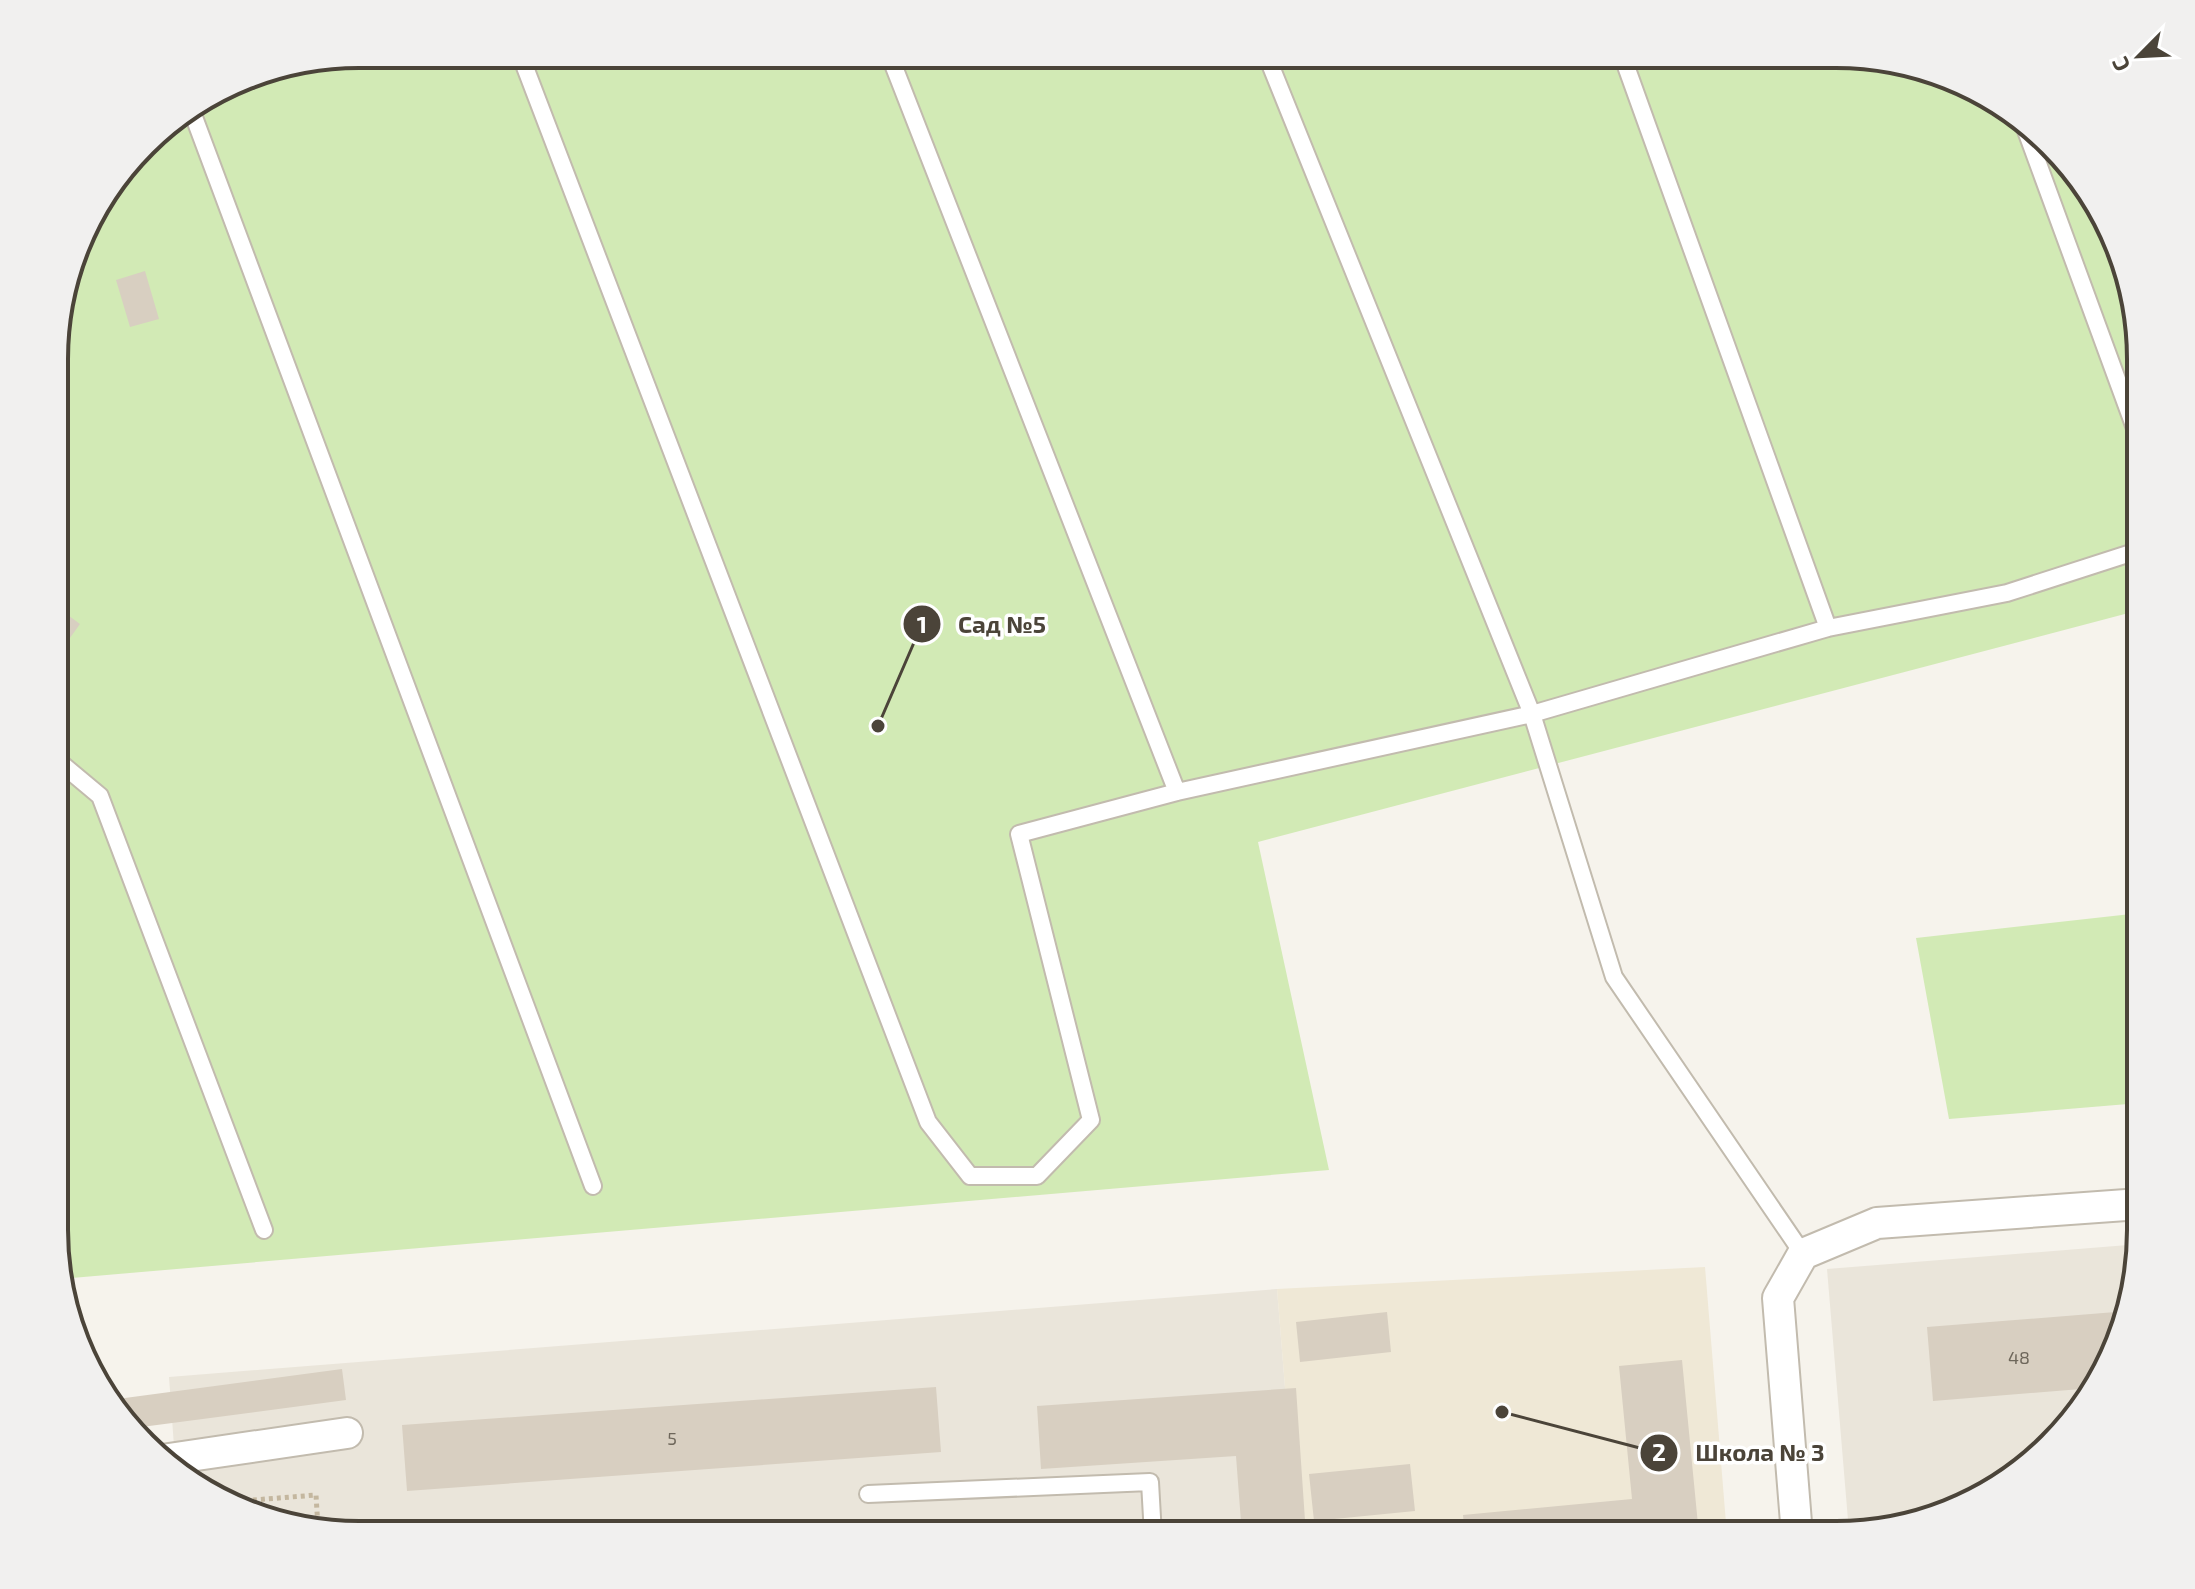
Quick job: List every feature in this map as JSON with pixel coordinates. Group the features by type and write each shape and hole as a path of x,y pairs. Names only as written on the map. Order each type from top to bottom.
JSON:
{"street":[{"path":"1796,1521 1778,1298 1803,1254 1877,1223 2127,1205"},
{"path":"178,1458 347,1433"}],"lane":[{"path":"525,68 928,1122 970,1176 1037,1176 1091,1120 1019,834 1177,792 1532,714 1828,628 2007,593 2127,551"},
{"path":"894,68 1177,792"},
{"path":"1272,68 1532,714 1614,977 1803,1254"},
{"path":"1627,68 1828,628"},
{"path":"195,119 593,1186"},
{"path":"2030,142 2127,406"},
{"path":"68,769 100,796 264,1230"},
{"path":"868,1494 1150,1482 1152,1521"}],"path":[{"path":"250,1500 316,1495 317,1518"}],"shaded area":[{"path":"2126,1245 2117,1306 2105,1342 2078,1392 2055,1422 2028,1449 1982,1482 1930,1506 1874,1519 1848,1520 1827,1269"},
{"path":"1705,1267 1726,1521 1296,1521 1277,1289"},
{"path":"1277,1289 1296,1521 321,1519 247,1499 213,1482 175,1455 169,1377"}],"green space":[{"path":"359,68 1836,68 1874,70 1930,83 1982,107 2028,140 2055,167 2088,213 2112,265 2125,321 2127,613 1258,842 1329,1170 72,1278 68,1230 70,321 90,247 117,197 140,167 167,140 197,117 247,90 321,70"},
{"path":"2127,914 2127,1104 1949,1119 1916,938"}],"building":[{"path":"145,271 159,319 130,327 116,280"},
{"path":"68,615 80,624 68,641"},
{"path":"1387,1312 1391,1352 1300,1362 1296,1322"},
{"path":"2115,1312 2105,1342 2080,1389 1933,1401 1927,1327"},
{"path":"1682,1360 1698,1521 1464,1521 1463,1515 1632,1499 1619,1366"},
{"path":"342,1369 346,1400 144,1427 122,1398"},
{"path":"936,1387 941,1452 407,1491 402,1425"},
{"path":"1296,1388 1305,1521 1241,1521 1236,1456 1041,1469 1037,1406"},
{"path":"1410,1464 1415,1511 1314,1521 1309,1474"}],"place":[{"name":"Сад №5","path":"878,726"},
{"name":"Школа № 3","path":"1502,1412"}]}
